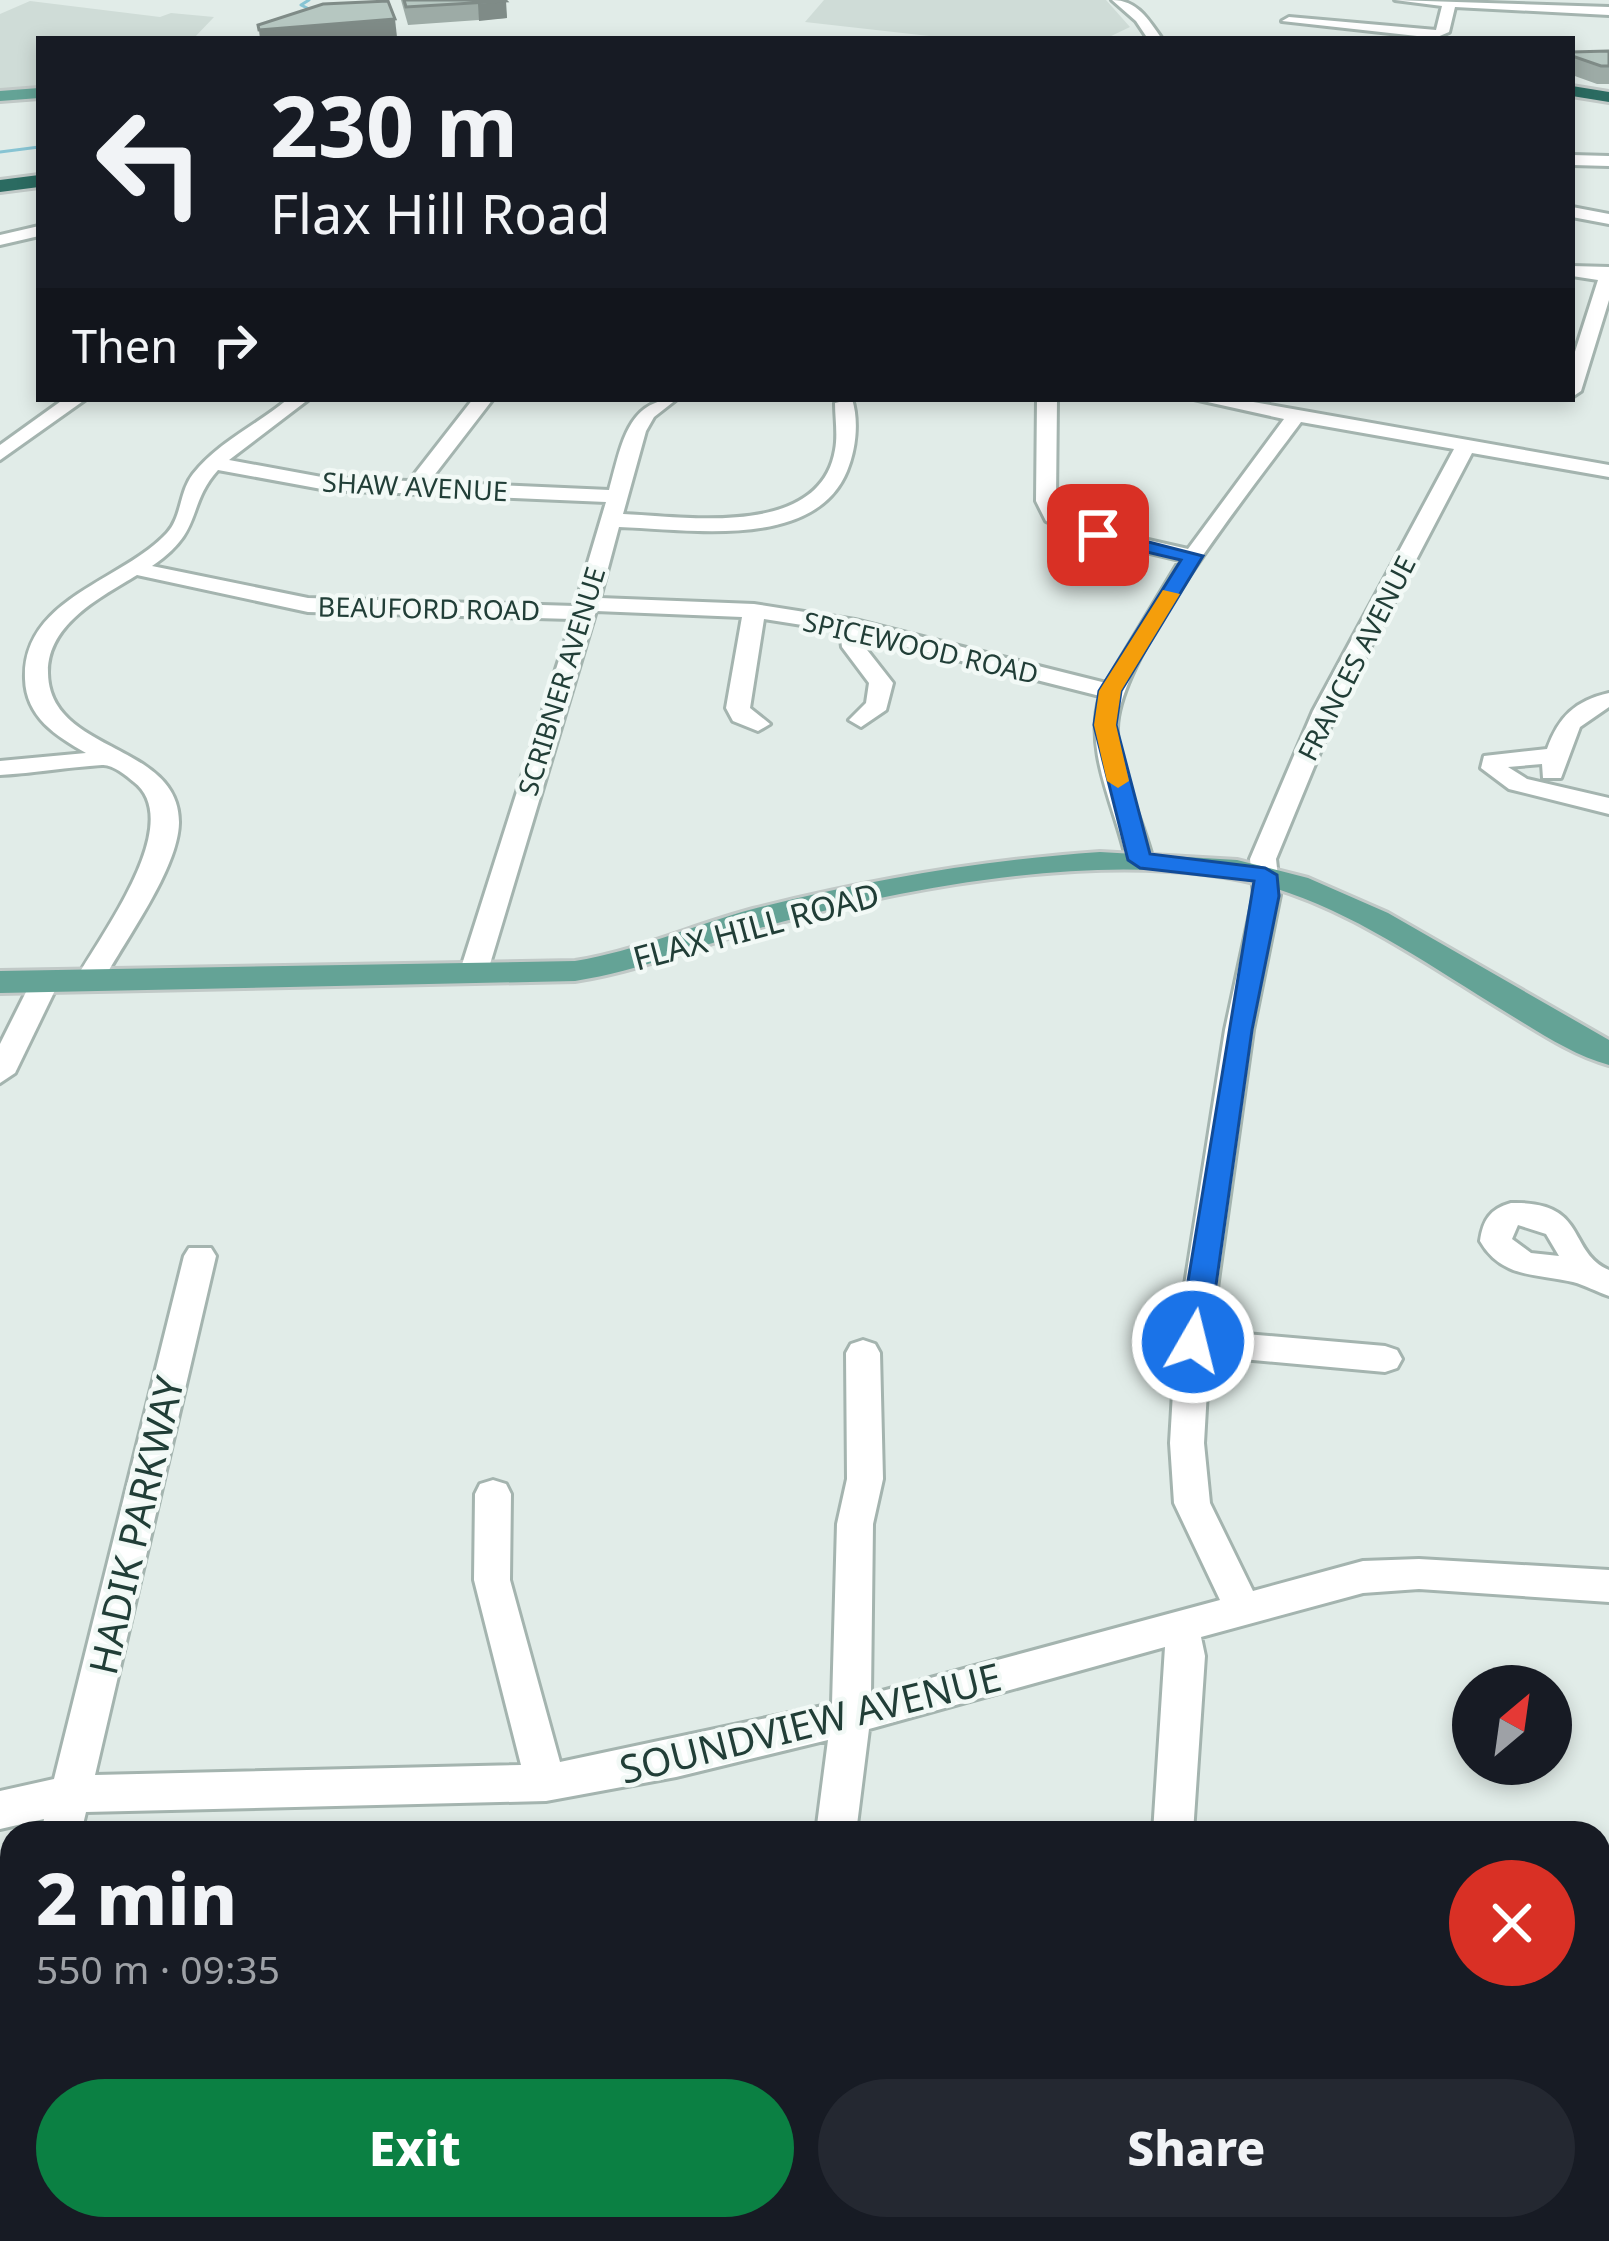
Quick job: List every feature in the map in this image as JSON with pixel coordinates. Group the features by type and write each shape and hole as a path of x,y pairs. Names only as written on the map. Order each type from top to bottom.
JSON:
{"highway":[{"path":"1575,91 1609,97"},
{"path":"1575,107 1609,106"},
{"path":"0,176 36,171"},
{"path":"0,186 36,182"}],"main road":[{"path":"0,96 36,93"},
{"name":"FLAX HILL ROAD","path":"0,982 601,968 826,901 981,875 1140,860 1265,875 1334,899 1609,1054"}],"street":[{"path":"1118,0 1141,18 1153,36"},
{"path":"1400,0 1449,6 1609,10"},
{"path":"1282,36 1299,4"},
{"path":"1289,21 1442,32 1449,6"},
{"path":"1575,160 1609,161"},
{"path":"1575,212 1609,218"},
{"path":"0,240 36,232"},
{"path":"1575,271 1608,275 1575,381"},
{"path":"0,454 72,402"},
{"path":"88,980 154,856 167,819 155,787 69,734 52,717 38,689 37,663 48,637 66,615 181,531 197,483 295,402"},
{"path":"416,486 481,402"},
{"name":"SCRIBNER AVENUE","path":"473,974 586,608 615,496 641,421 663,402"},
{"path":"609,520 753,521 801,512 824,499 837,479 848,430 843,402"},
{"path":"1047,402 1046,501 1053,517 1098,535 1193,556"},
{"path":"1219,402 1609,471"},
{"path":"1140,860 1105,725 1110,691 1193,556 1295,417"},
{"name":"FRANCES AVENUE","path":"1242,1607 1192,1503 1187,1443 1193,1342 1239,1030 1267,896 1263,859 1325,711 1465,447"},
{"name":"SHAW AVENUE","path":"216,464 327,484 615,496"},
{"name":"BEAUFORD ROAD","path":"133,568 308,605 586,608"},
{"name":"SPICEWOOD ROAD","path":"586,608 754,611 855,627 1110,691"},
{"path":"754,611 738,708 741,716 758,724"},
{"path":"855,627 850,633 853,647 880,683 878,705 861,720"},
{"path":"1547,792 1566,724 1582,708 1609,700"},
{"path":"0,768 71,763 103,754"},
{"path":"1558,755 1493,761 1501,776 1609,806"},
{"path":"0,1073 45,982"},
{"name":"HADIK PARKWAY","path":"66,1813 200,1256"},
{"path":"1578,1270 1609,1284"},
{"path":"1193,1342 1385,1359"},
{"path":"837,1821 850,1717 855,1524 865,1479 863,1353"},
{"path":"494,1494 492,1580 546,1783"},
{"name":"SOUNDVIEW AVENUE","path":"0,1810 66,1813 546,1783 676,1759 850,1717 1242,1607 1382,1576 1419,1574 1609,1586"},
{"path":"1174,1821 1186,1656 1179,1625"}],"shaded area":[{"path":"824,0 1106,0 1130,27 1111,36 929,36 805,22"},
{"path":"30,1 160,17 171,13 214,17 196,36 36,36 36,91 0,93 0,14"}],"building":[{"path":"404,0 505,0 506,1 406,7"},
{"path":"388,1 395,19 259,30 258,25 323,4"},
{"path":"1609,51 1609,66 1575,57 1575,52"}],"waterway":[{"path":"309,0 301,5 311,10"},
{"path":"0,152 36,147"}],"slow traffic":[{"path":"1118,781 1105,725 1110,691 1170,594"}],"route":[{"path":"1098,535 1193,556 1110,691 1105,725 1140,860 1265,875 1267,896 1239,1030 1193,1342"}]}
